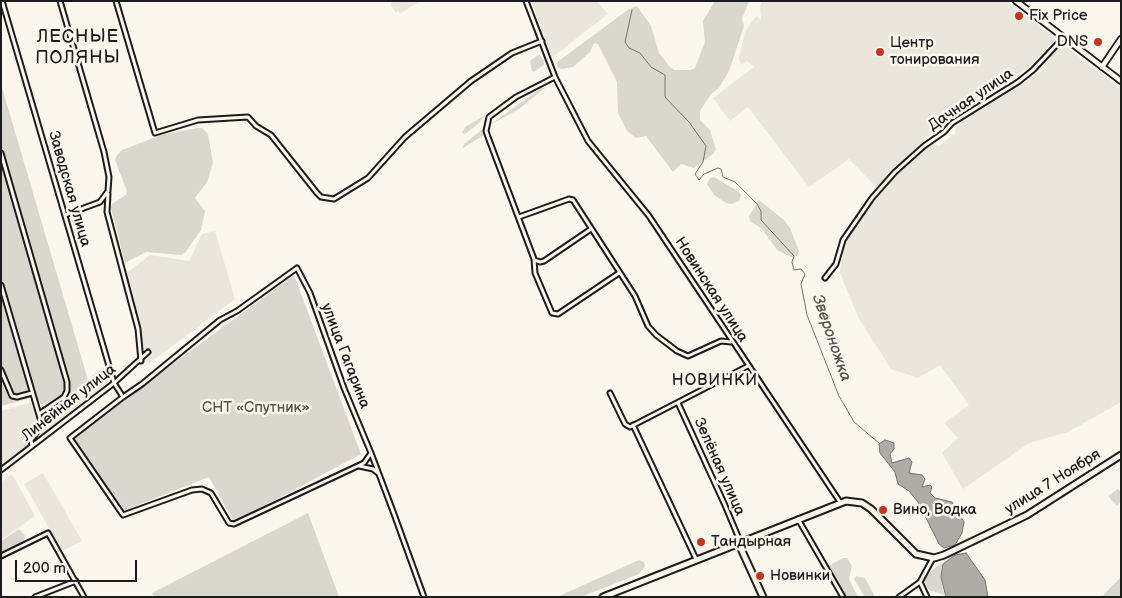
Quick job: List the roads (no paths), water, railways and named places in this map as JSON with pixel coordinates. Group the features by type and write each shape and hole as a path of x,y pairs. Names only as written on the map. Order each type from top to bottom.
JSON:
{"main road":[{"name":"улица 7 Ноября","path":"934,558 971,542 1046,504 1121,455"},
{"path":"603,597 840,502 855,502 871,509 916,554 934,558"},
{"path":"739,542 763,597"}],"street":[{"name":"Заводская улица","path":"2,1 114,383 123,396"},
{"path":"60,1 108,165 107,212 138,329 141,361"},
{"path":"116,1 155,133 198,120 248,117 256,126 271,135 317,193 326,198 334,199 368,178 405,137 471,82 512,53 542,41"},
{"name":"Новинская улица","path":"526,1 555,77 588,141 649,216 840,502"},
{"path":"1016,1 1121,81"},
{"name":"Дачная улица","path":"825,278 836,264 843,240 872,198 895,172 924,146 944,132 952,123 1018,82 1033,70 1063,38"},
{"path":"1102,68 1121,39"},
{"path":"555,77 516,97 490,118 488,137 534,259 535,273 551,311 555,314 619,273"},
{"path":"1,153 67,382 67,391 64,397 39,414"},
{"path":"65,215 95,206 104,199 108,191"},
{"path":"519,217 571,199 638,302 648,326 677,351 692,355 721,341 732,342"},
{"path":"534,259 540,262 544,261 591,229"},
{"name":"улица Гагарина","path":"123,396 142,384 220,320 238,311 297,268 310,293 424,597"},
{"path":"1,285 42,427 31,440 32,446"},
{"path":"721,341 725,332"},
{"name":"Линейная улица","path":"1,470 114,383 141,361 148,352"},
{"path":"610,393 625,424 630,426 748,366"},
{"path":"1,370 12,396 17,397 32,393"},
{"path":"123,396 71,436 70,441 123,515 192,490 202,489 211,493 229,522 234,524 358,466 369,458 371,453"},
{"name":"Зелёная улица","path":"678,402 724,503 739,542"},
{"path":"634,425 696,559"},
{"path":"358,466 373,469 379,474"},
{"path":"798,518 842,597"},
{"path":"1,556 48,533 84,597"},
{"path":"899,597 920,582 934,558"},
{"path":"35,597 76,581"},
{"path":"920,582 927,597"}],"waterway":[{"name":"Звероножка","path":"632,10 625,42 629,48 640,53 651,67 665,75 665,97 689,122 706,146 703,162 695,174 699,180 704,174 718,168 721,169 723,177 735,182 757,204 761,211 761,220 794,256 792,262 794,270 801,269 805,274 801,284 807,315 839,396 854,422 879,443"}],"place":[{"name":"Fix Price","path":"1019,16"},
{"name":"DNS","path":"1098,42"},
{"name":"Центр тонирования","path":"880,52"},
{"name":"Вино, Водка","path":"883,510"},
{"name":"Тандырная","path":"701,542"},
{"name":"Новинки","path":"760,576"}],"district":[{"name":"ЛЕСНЫЕ ПОЛЯНЫ","path":"78,47"},
{"name":"НОВИНКИ","path":"715,381"}],"park label":[{"name":"СНТ «Спутник»","path":"256,408"}]}
